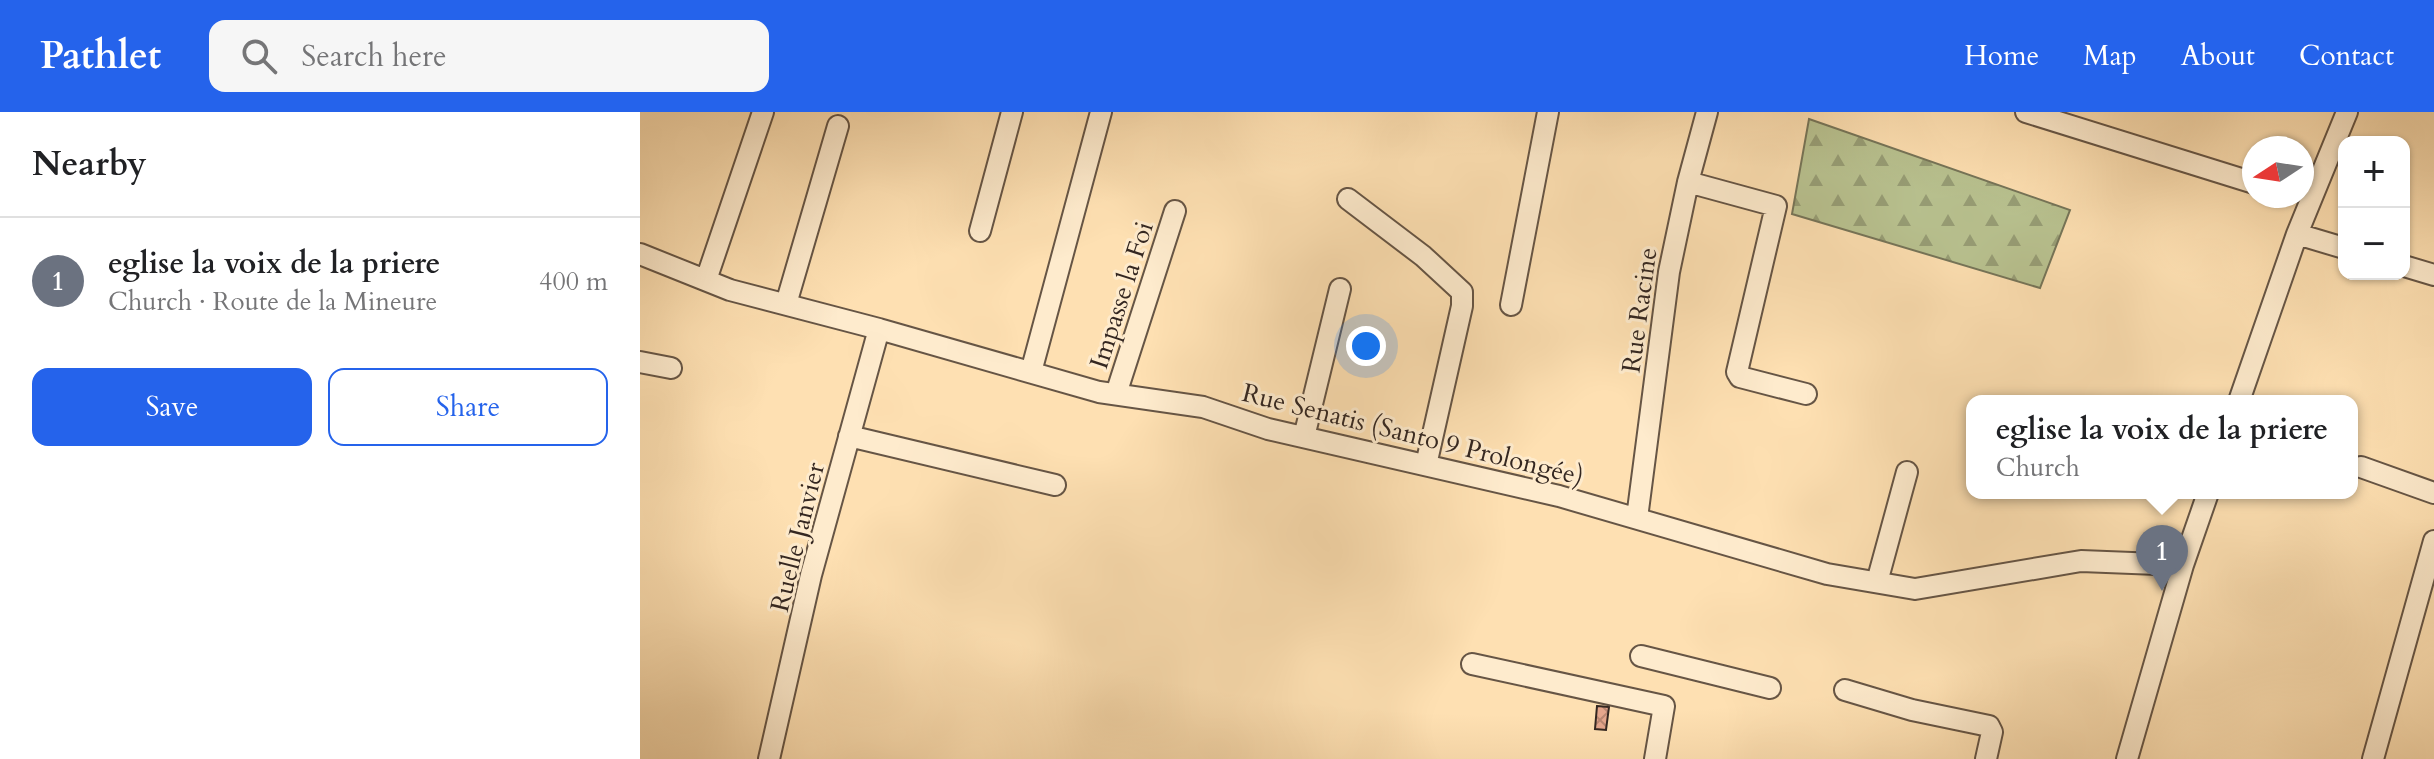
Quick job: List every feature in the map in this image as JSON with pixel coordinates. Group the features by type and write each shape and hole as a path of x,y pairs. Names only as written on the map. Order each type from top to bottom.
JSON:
{"street":[{"path":"706,280 763,112"},
{"path":"980,231 1012,112"},
{"path":"1031,372 1101,112"},
{"path":"1511,305 1548,112"},
{"name":"Rue Racine","path":"1637,518 1669,272 1707,112"},
{"path":"2026,112 2242,179"},
{"path":"2314,176 2347,112"},
{"path":"786,304 838,126"},
{"path":"1688,182 1776,206 1737,372 1740,377 1806,394"},
{"path":"1348,199 1423,256 1462,292 1462,306 1426,465"},
{"path":"2241,395 2297,234 2301,208"},
{"name":"Impasse la Foi","path":"1116,394 1175,211"},
{"path":"2297,234 2338,246"},
{"name":"Rue Senatis (Santo 9 Prolongée)","path":"640,254 730,290 1031,372 1116,394 1203,407 1268,429 1559,496 1827,574 1915,589 2081,561 2183,565"},
{"path":"2410,268 2434,275"},
{"path":"1304,437 1340,289"},
{"name":"Ruelle Janvier","path":"769,759 811,575 879,329"},
{"path":"640,362 671,368"},
{"path":"849,436 1055,485"},
{"path":"2361,467 2434,493"},
{"path":"1877,582 1907,472"},
{"path":"2127,759 2183,565 2206,499"},
{"path":"2373,759 2434,541"},
{"path":"1641,656 1770,688"},
{"path":"1472,664 1664,706 1655,759"},
{"path":"1845,690 1912,710 1989,726 1992,732 1986,759"}],"green space":[{"path":"1809,119 2070,210 2040,288 1792,214"}],"building":[{"path":"1597,706 1609,707 1606,730 1595,729"}],"place":[{"name":"eglise la voix de la priere","path":"2162,591"}]}
